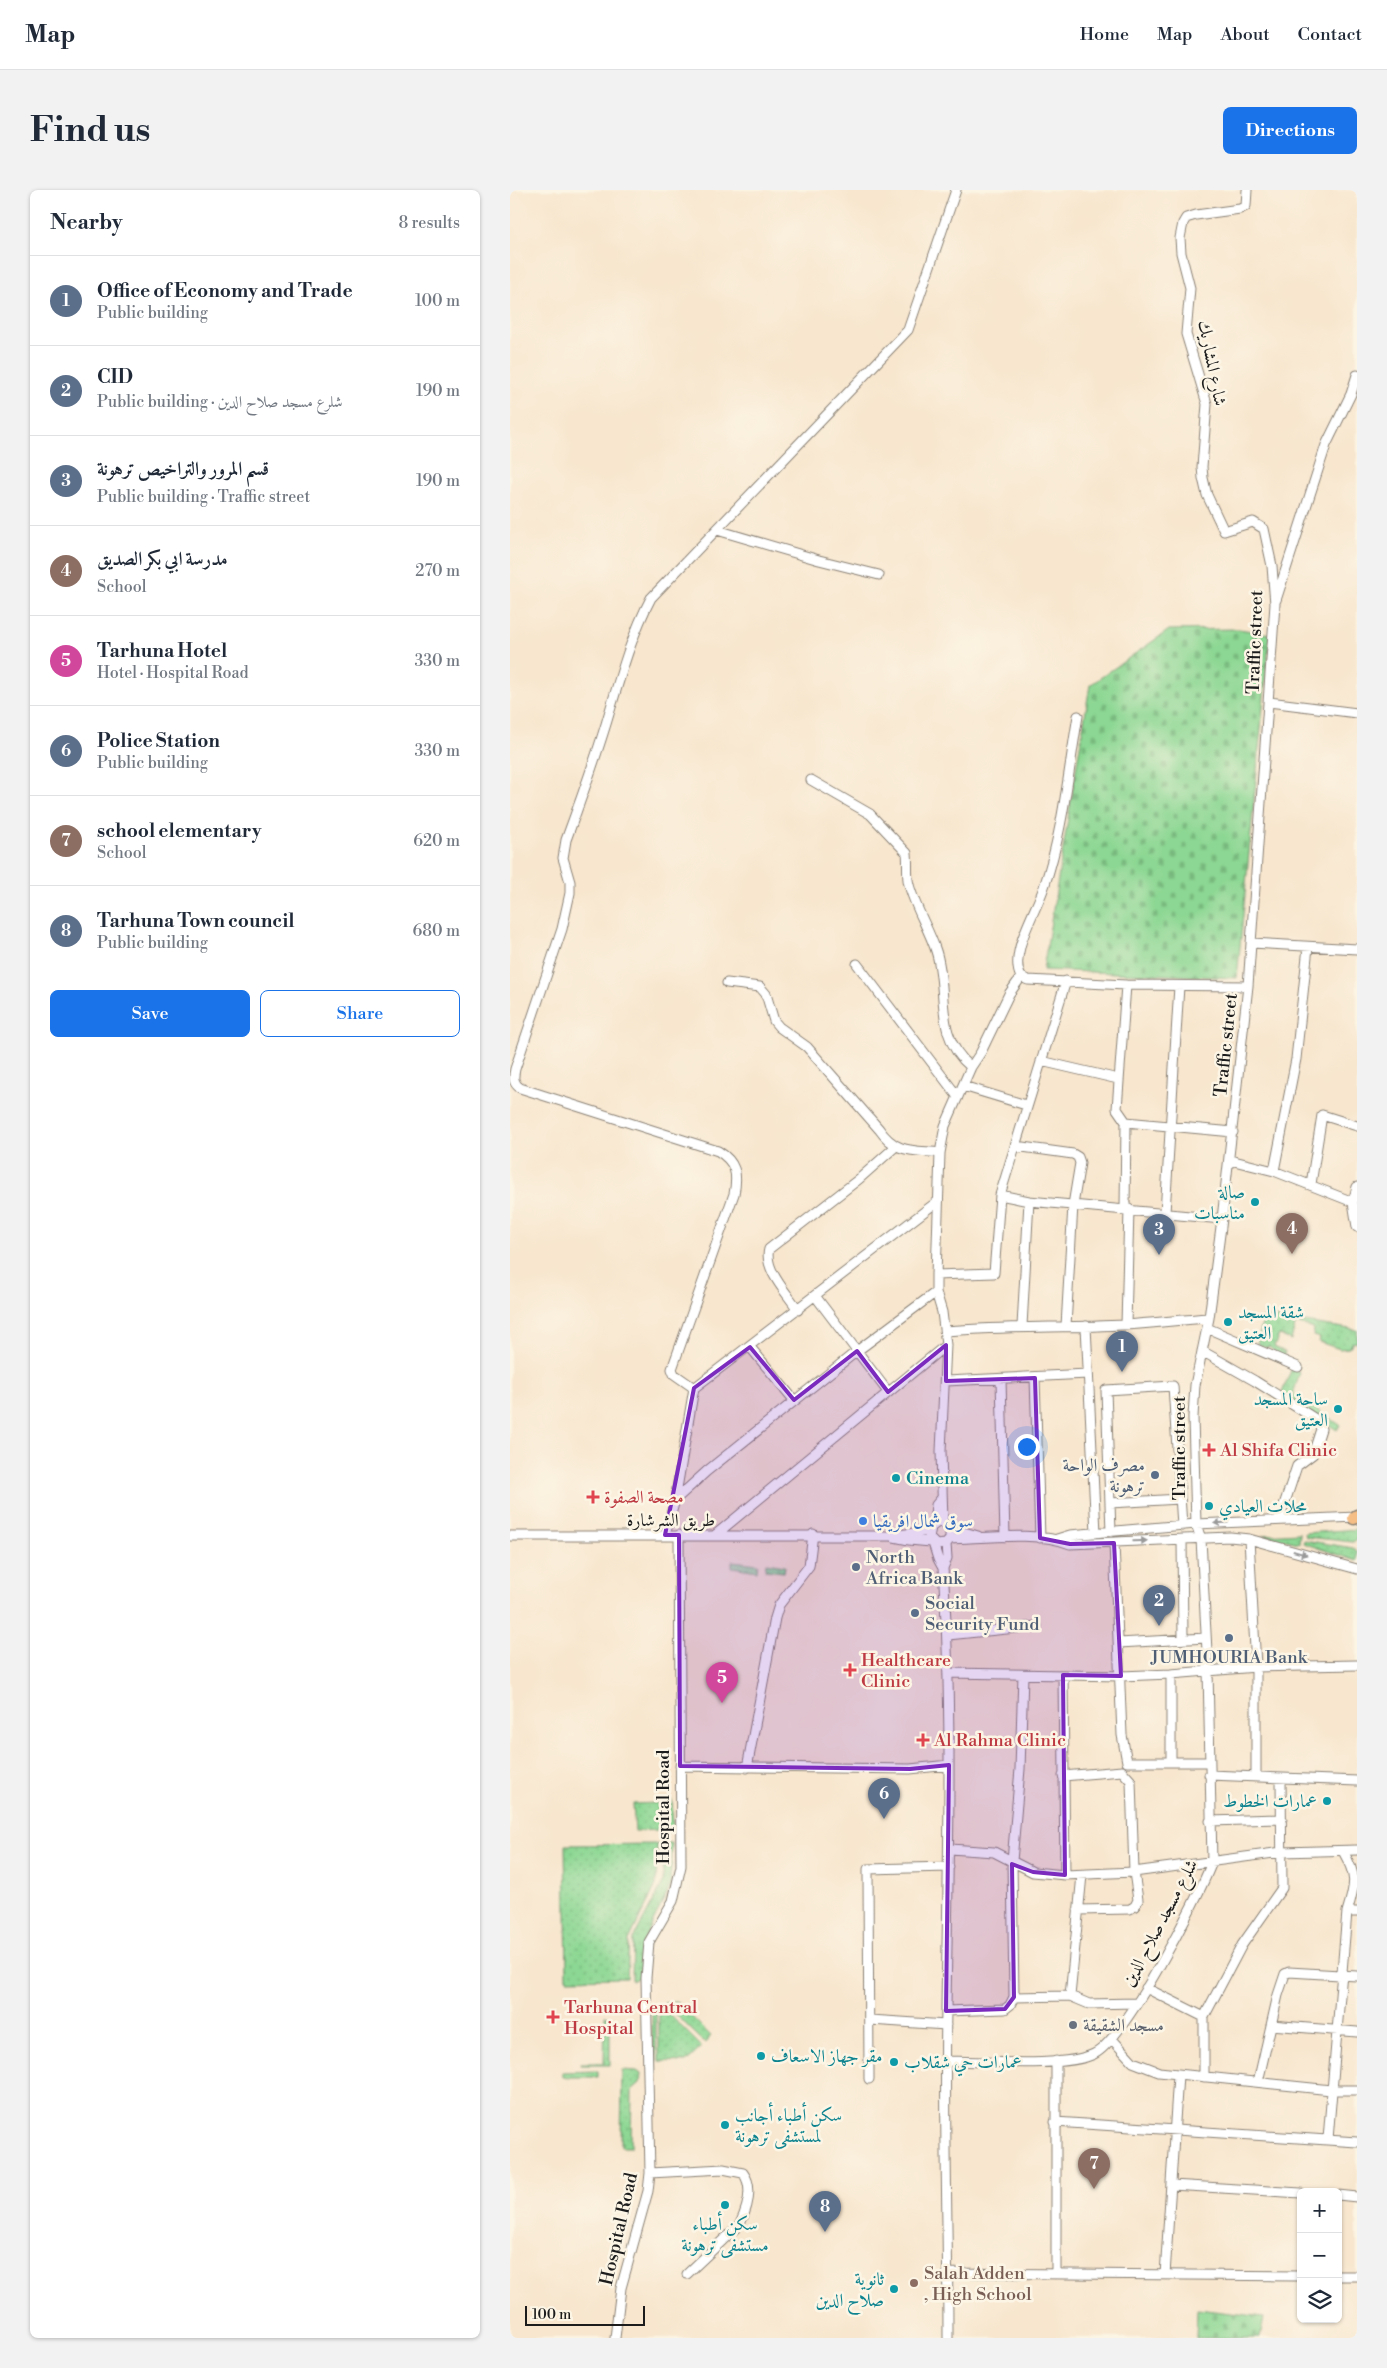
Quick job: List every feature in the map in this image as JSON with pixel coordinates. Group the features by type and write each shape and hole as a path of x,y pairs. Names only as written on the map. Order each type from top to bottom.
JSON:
{"street":[{"path":"694,1388 674,1374 672,1369 734,1194 737,1171 733,1163 718,1151 520,1088 515,1085 513,1078 564,920 570,893 570,882 563,858 566,840 605,726 629,647 651,598 908,330 956,190"},
{"name":"شارع المشاريك","path":"1247,194 1246,206 1240,209 1196,215 1186,218 1183,223 1180,238 1181,253 1190,288 1186,334 1207,404 1202,467 1207,495 1224,531 1253,522 1264,529 1272,566"},
{"path":"1275,604 1326,445 1351,394 1357,375"},
{"path":"717,530 819,560 879,575"},
{"name":"Traffic street","path":"1196,1524 1193,1417 1195,1385 1209,1318 1230,1160 1248,986 1275,604 1272,566"},
{"path":"1269,702 1357,713"},
{"path":"1078,716 1052,861 1044,889 1024,935 1021,948 1019,972 1022,977 1028,980 1126,985 1248,986"},
{"path":"812,780 870,814 907,853 908,880 936,952 943,1014 952,1046 959,1058 971,1067"},
{"path":"1252,942 1357,949"},
{"path":"1274,1171 1296,1059 1308,946"},
{"path":"857,964 958,1098"},
{"path":"943,1568 947,1558 948,1541 939,1526 936,1505 941,1499 941,1451 946,1381 945,1331 936,1292 940,1153 945,1126 971,1067 981,1052 1009,994 1022,977"},
{"path":"727,982 760,987 766,994 778,1028 792,1035 807,1047 887,1141 895,1147 940,1153"},
{"path":"936,1275 994,1273 1000,1195 1026,1105 1066,982"},
{"path":"1126,985 1117,1109 1126,1122 1126,1325"},
{"path":"1165,1213 1179,986"},
{"path":"1040,1061 1118,1079"},
{"path":"963,1086 1026,1105"},
{"path":"1311,1184 1322,1114 1357,1126"},
{"path":"1126,1122 1233,1132"},
{"path":"1015,1146 1073,1154 1078,1157 1080,1163 1073,1205 1066,1326"},
{"path":"798,1310 769,1266 767,1256 769,1249 859,1179 895,1147"},
{"path":"1230,1160 1274,1171 1353,1202"},
{"path":"1357,1187 1353,1202 1357,1227"},
{"path":"1000,1195 1073,1205 1222,1219"},
{"path":"1022,1326 1029,1200"},
{"path":"665,1535 675,1500 694,1388 816,1297 938,1201"},
{"path":"675,1500 794,1400 936,1292"},
{"path":"816,1297 888,1392"},
{"path":"945,1331 1022,1326 1126,1325 1209,1318"},
{"path":"1086,1326 1096,1533"},
{"path":"1207,1328 1298,1367"},
{"path":"714,1536 946,1345"},
{"path":"750,1347 794,1400"},
{"path":"1202,1351 1255,1381 1317,1420 1321,1429 1313,1454 1298,1466 1279,1520"},
{"path":"946,1381 1088,1374"},
{"path":"1035,1378 1040,1538"},
{"path":"1001,1379 1005,1537"},
{"path":"1111,1532 1106,1390 1173,1386 1182,1526"},
{"path":"1110,1503 1180,1499"},
{"path":"1057,1539 1070,1535 1196,1524 1356,1517"},
{"name":"شلرع مسجد صلاح الدين","path":"947,2061 1056,2061 1080,2059 1094,2054 1112,2039 1136,2004 1204,1881 1212,1862 1208,1762 1208,1670 1201,1539 1196,1524"},
{"path":"939,1526 932,1542 943,1568 948,1635 950,1849 946,2011 948,2338"},
{"path":"891,1536 939,1526 979,1536"},
{"path":"747,1768 775,1618 779,1605 809,1566 813,1534"},
{"name":"طريق الشرشارة","path":"510,1536 813,1534 891,1536"},
{"name":"Hospital Road","path":"615,2338 621,2288 648,2191 650,2173 646,1978 649,1942 673,1901 681,1866 679,1535"},
{"path":"891,1536 932,1542 940,1546 948,1541 979,1536 1057,1539 1070,1544 1230,1537 1249,1539 1357,1569"},
{"path":"1249,1539 1256,1668 1256,1777"},
{"path":"1182,1540 1183,1639"},
{"path":"1114,1543 1122,1735 1127,1762 1208,1762"},
{"path":"948,1635 1038,1626"},
{"path":"1119,1642 1206,1638"},
{"path":"948,1673 1121,1676 1208,1670 1357,1665"},
{"path":"1171,1674 1171,1762"},
{"path":"946,2011 1005,2009 1010,2005 1014,1997 1012,1862 1020,1769 1023,1675"},
{"path":"1063,1675 1065,1875"},
{"path":"680,1766 910,1769 949,1765"},
{"path":"1063,1776 1122,1771 1131,1781 1134,1872 1138,1900 1135,1906 1130,1909 1078,1910"},
{"path":"1209,1775 1357,1781"},
{"path":"1204,2077 1204,2018 1242,1945 1280,1893 1282,1852 1281,1779"},
{"path":"1210,1821 1282,1819"},
{"path":"950,1849 994,1852 1033,1872 1065,1875 1134,1872 1282,1852 1357,1850"},
{"path":"1328,2139 1340,1975 1347,1912 1355,1881 1354,1868 1343,1851"},
{"path":"869,2079 868,1869 949,1867"},
{"path":"1070,1996 1082,1874"},
{"path":"1347,1912 1357,1912"},
{"path":"1258,2082 1285,1974 1289,1972 1357,1976"},
{"path":"1146,1988 1204,2018"},
{"path":"1014,1997 1070,1996 1089,2004 1136,2004"},
{"path":"870,2020 946,2026"},
{"path":"1271,2025 1357,2032"},
{"path":"1112,2039 1133,2062 1159,2072 1178,2076 1331,2090 1357,2090"},
{"path":"1056,2061 1056,2273"},
{"path":"1165,2275 1176,2131 1178,2076"},
{"path":"1055,2122 1357,2142"},
{"path":"650,2173 723,2169 743,2173 748,2180 749,2188 744,2216 740,2224 687,2274"},
{"path":"1172,2185 1297,2193"},
{"path":"1342,2196 1357,2197"},
{"path":"948,2273 1297,2276"},
{"path":"1342,2276 1357,2276"}],"highlighted area":[{"path":"946,1345 946,1381 1035,1378 1040,1538 1070,1544 1114,1543 1121,1676 1063,1675 1065,1875 1033,1872 1012,1864 1014,1997 1005,2009 946,2011 949,1765 910,1769 680,1766 679,1535 665,1535 694,1388 750,1347 794,1400 857,1351 888,1392"}],"green space":[{"path":"1239,629 1270,634 1237,978 1043,970 1090,685 1169,630"},
{"path":"1264,1316 1357,1330 1357,1343 1353,1342 1349,1348 1340,1349 1319,1342 1320,1338 1313,1336 1314,1329 1296,1323 1291,1340 1279,1335 1274,1347 1285,1352 1283,1358 1268,1346 1267,1348 1257,1344"},
{"path":"1292,1368 1300,1373 1293,1394 1340,1425 1337,1430 1281,1395"},
{"path":"1357,1529 1357,1539 1353,1542 1306,1537 1305,1533"},
{"path":"1300,1533 1299,1543 1263,1535"},
{"path":"1304,1540 1353,1548 1357,1551 1357,1561 1303,1543"},
{"path":"732,1561 758,1564 757,1571 732,1567"},
{"path":"766,1563 785,1566 784,1572 765,1570"},
{"path":"664,1800 672,1800 673,1827 669,1832 664,1832"},
{"path":"658,1803 659,1830 635,1831 633,1804"},
{"path":"664,1843 672,1843 670,1887 643,1943 641,1976 632,1981 633,1939 663,1883"},
{"path":"657,1844 656,1885 629,1940 627,1978 567,1979 565,1845"},
{"path":"677,2002 711,2036 705,2043 664,2003"},
{"path":"659,2004 702,2047 686,2062 659,2061"},
{"path":"652,2006 656,2006 656,2061 652,2061"},
{"path":"605,2015 610,2017 610,2065 581,2065 581,2063 604,2063"},
{"path":"622,2070 637,2071 641,2074 640,2083 632,2090 631,2147 621,2147"},
{"path":"598,2071 598,2077 562,2077 562,2072"},
{"path":"1197,2309 1264,2317 1260,2338 1196,2338"}],"place":[{"name":"صالة مناسبات","path":"1255,1202"},
{"name":"مدرسة ابي بكر الصديق","path":"1292,1254"},
{"name":"قسم المرور والتراخيص ترهونة","path":"1159,1255"},
{"name":"شقة المسجد العتيق","path":"1228,1322"},
{"name":"Office of Economy and Trade","path":"1122,1372"},
{"name":"ساحة المسجد العتيق","path":"1338,1409"},
{"name":"Al Shifa Clinic","path":"1209,1450"},
{"name":"مصرف الواحة ترهونة","path":"1155,1475"},
{"name":"Cinema","path":"896,1478"},
{"name":"مصحة الصفوة","path":"593,1497"},
{"name":"محلات العيادي","path":"1209,1506"},
{"name":"سوق شمال افريقيا","path":"863,1521"},
{"name":"North Africa Bank","path":"856,1567"},
{"name":"Social Security Fund","path":"915,1613"},
{"name":"CID","path":"1159,1626"},
{"name":"JUMHOURIA Bank","path":"1229,1638"},
{"name":"Healthcare Clinic","path":"850,1670"},
{"name":"Tarhuna Hotel","path":"722,1703"},
{"name":"Al Rahma Clinic","path":"923,1740"},
{"name":"عمارات الخطوط","path":"1327,1801"},
{"name":"Police Station","path":"884,1819"},
{"name":"Tarhuna Central Hospital","path":"553,2017"},
{"name":"مسجد الشقيقة","path":"1073,2025"},
{"name":"مقر جهاز الاسعاف","path":"761,2056"},
{"name":"عمارات حي شقلاب","path":"894,2062"},
{"name":"سكن أطباء أجانب لمستشفى ترهونة","path":"725,2125"},
{"name":"school elementary","path":"1094,2189"},
{"name":"سكن أطباء مستشفى ترهونة","path":"725,2205"},
{"name":"Tarhuna Town council","path":"825,2232"},
{"name":"Salah Adden , High School","path":"914,2283"},
{"name":"ثانوية صلاح الدين","path":"894,2289"}]}
